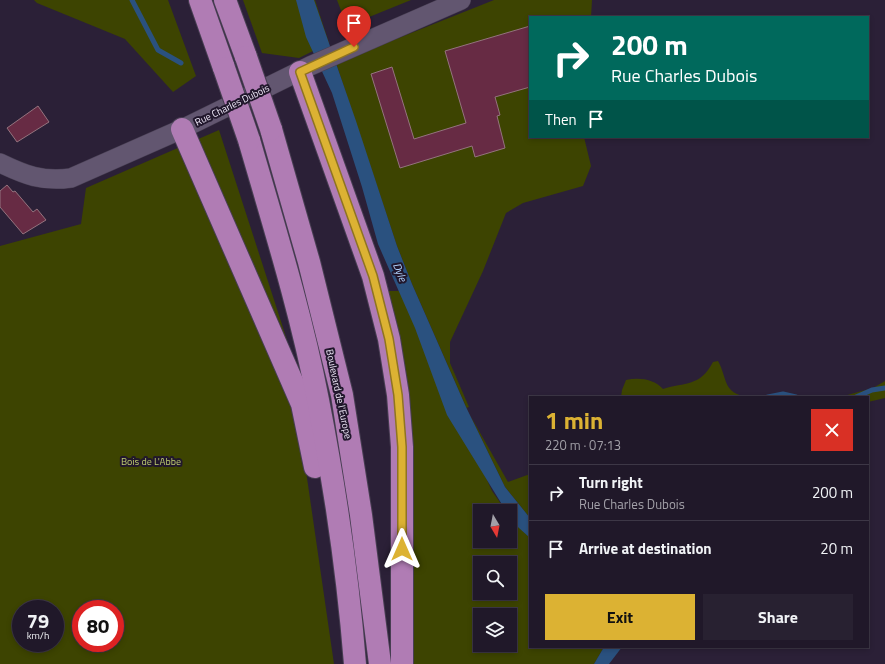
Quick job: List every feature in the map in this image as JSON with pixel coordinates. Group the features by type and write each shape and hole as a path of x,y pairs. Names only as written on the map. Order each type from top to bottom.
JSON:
{"highway":[{"path":"200,0 249,140 287,271 318,399 338,519 356,664"},
{"name":"Boulevard de l'Europe","path":"225,0 271,129 309,262 342,395 361,515 380,664"},
{"path":"305,69 373,276 389,339 398,395 402,447 402,664"},
{"path":"182,129 302,404 321,496 338,519"}],"street":[{"name":"Rue Charles Dubois","path":"0,163 24,174 42,179 56,180 71,178 182,129 340,53 461,0"}],"green space":[{"path":"34,0 168,0 196,76 173,92 125,39 37,3"},
{"path":"243,0 315,0 329,43 299,58 262,53"},
{"path":"337,0 411,0 347,26"},
{"path":"494,0 592,0 591,16 529,16 529,138 584,138 591,166 583,186 523,203 506,213 483,271 450,342 450,363 469,407 466,408 397,246 336,63"},
{"name":"Bois de L'Abbe","path":"219,130 287,340 334,664 0,664 0,246 81,224 86,188"},
{"path":"385,291 402,291 492,491 501,504 473,504 473,548 517,548 517,524 529,537 529,648 603,648 594,664 408,664"},
{"path":"718,361 730,389 744,396 621,396 626,380 636,379 651,381 663,389 697,380 703,376 713,362"},
{"path":"885,381 885,398 869,402 869,396 844,396 873,388"},
{"path":"469,414 508,482 529,474 529,517 505,487"}],"water":[{"name":"Dyle","path":"296,0 314,0 397,246 412,284 466,407 505,487 529,517 529,537 517,526 517,504 502,504 447,415 415,328 378,244 362,187 332,93 306,37"},
{"path":"603,648 621,648 609,664 594,664"}],"building":[{"path":"529,26 529,87 495,97 500,115 497,116 505,148 475,157 472,146 400,168 371,74 392,67 414,139 466,123 445,51"},
{"path":"38,106 49,122 17,142 7,128"},
{"path":"7,185 13,192 15,191 33,212 37,209 46,220 23,234 0,207 0,191"}],"waterway":[{"path":"132,0 158,50 181,63"},
{"path":"858,396 872,390 885,388"},
{"path":"773,396 783,394 792,396"}],"route":[{"path":"354,47 310,66 300,72 373,276 389,339 398,395 402,447 402,549"}]}
